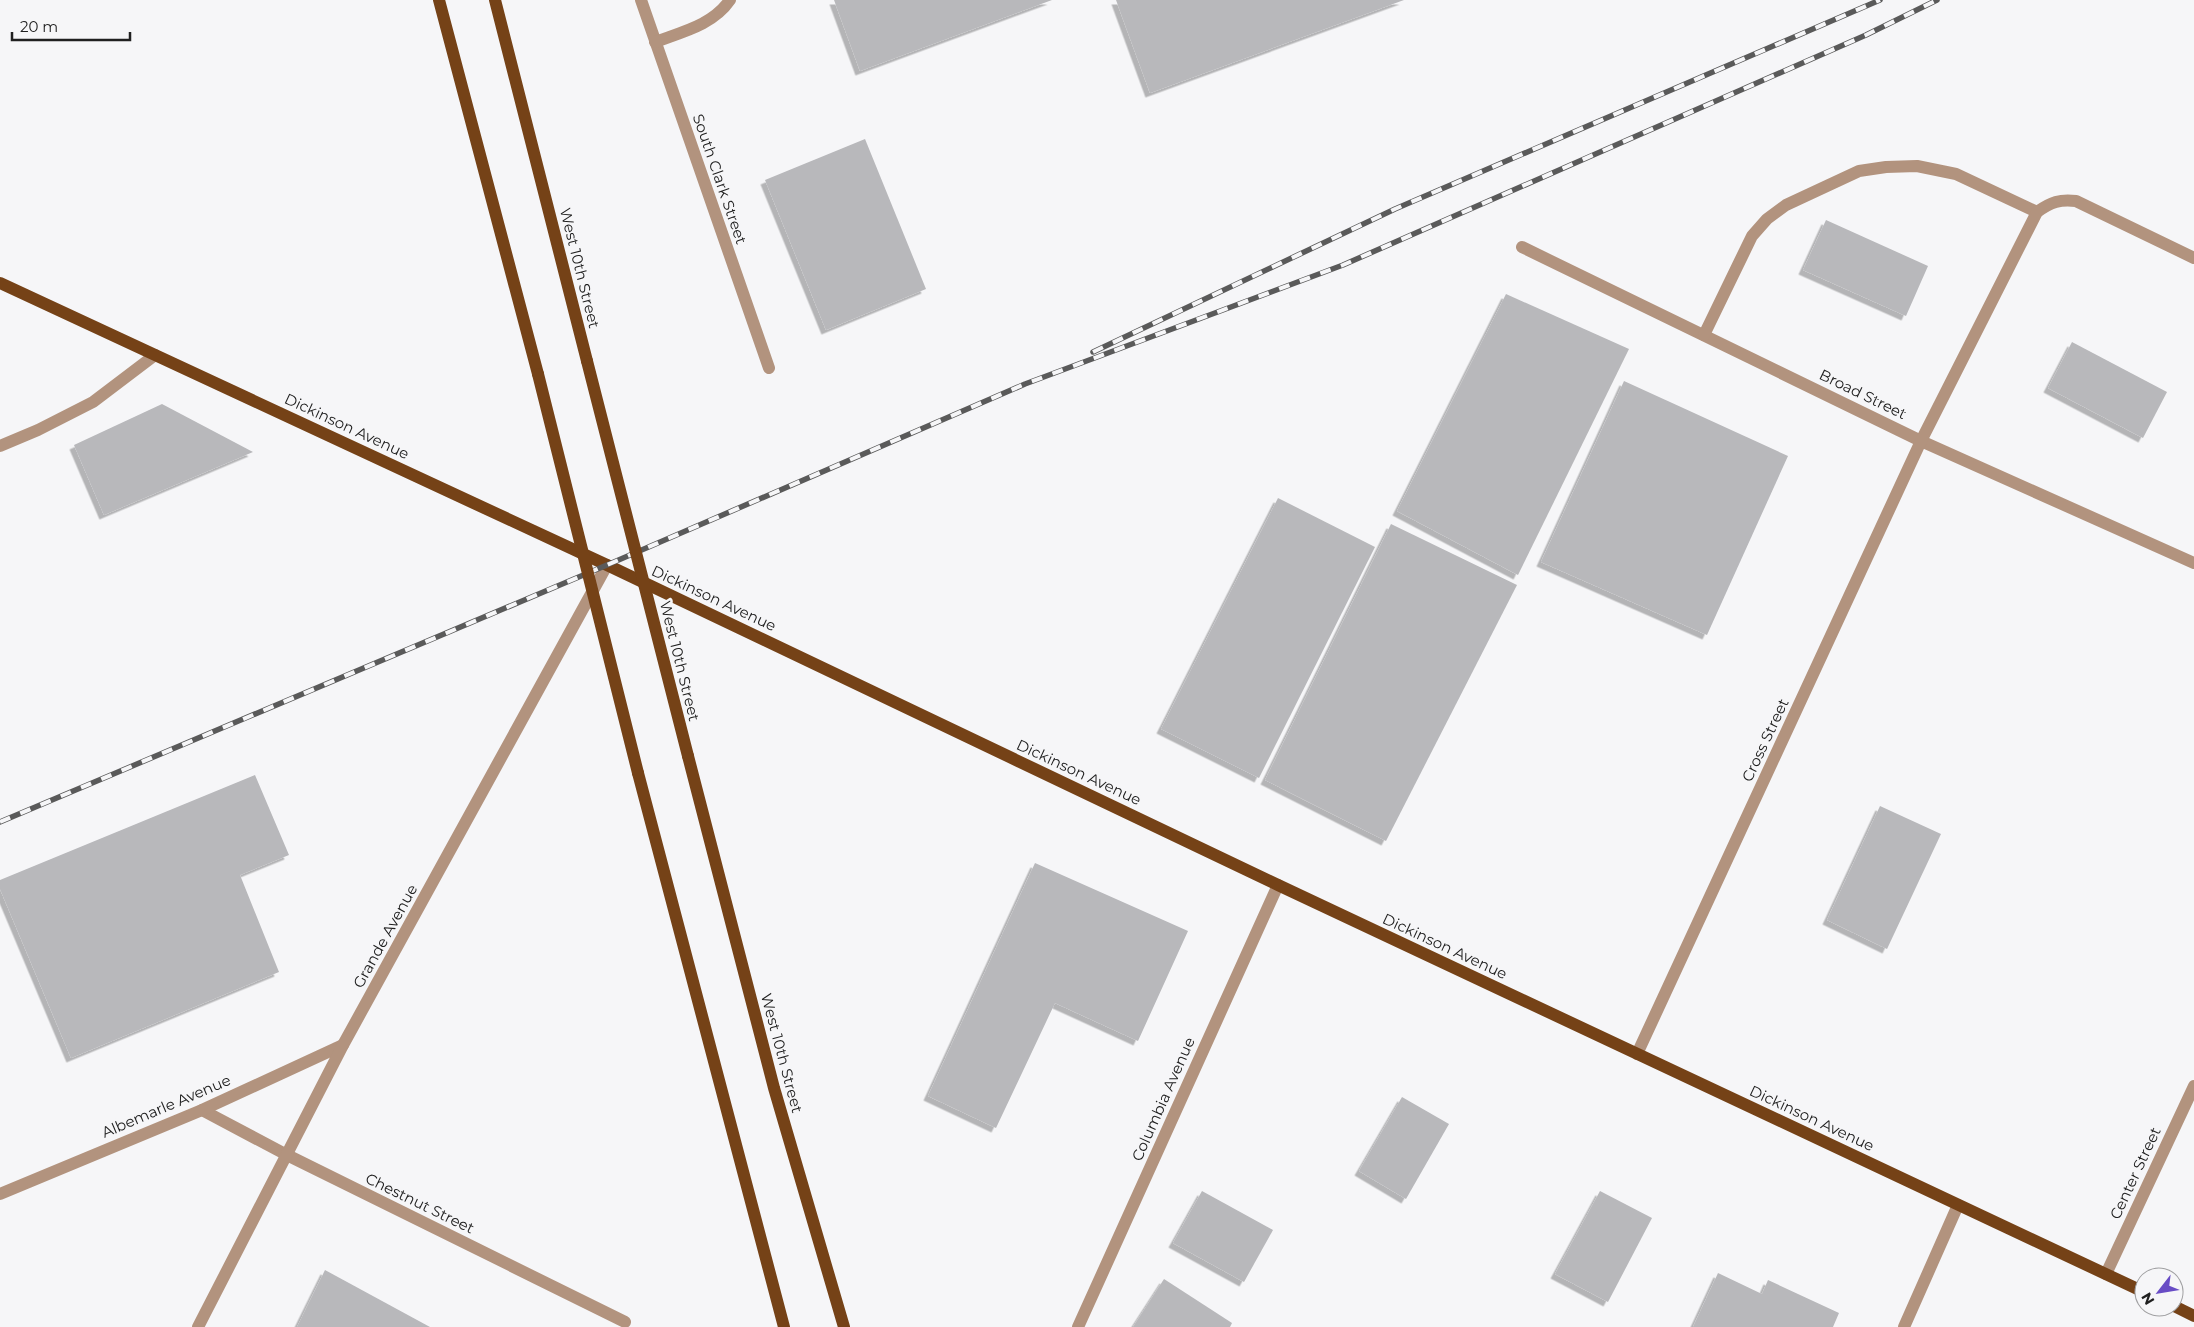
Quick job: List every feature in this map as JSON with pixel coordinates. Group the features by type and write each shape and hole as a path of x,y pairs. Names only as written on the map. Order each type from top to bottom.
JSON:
{"main road":[{"path":"440,0 538,374 638,773 784,1327"},
{"name":"West 10th Street","path":"495,0 774,1088 844,1327"},
{"name":"Dickinson Avenue","path":"0,283 607,565 1278,885 2134,1287"}],"street":[{"name":"South Clark Street","path":"641,0 769,368"},
{"path":"655,42 700,25 715,16 730,0"},
{"path":"1704,335 1752,236 1767,219 1786,205 1859,171 1886,167 1917,166 1956,174 2037,212 2049,203 2062,200 2076,201 2194,258"},
{"name":"Cross Street","path":"1637,1054 1921,441 2037,212"},
{"name":"Broad Street","path":"1522,247 1921,441 2194,563"},
{"path":"0,446 93,402 155,355"},
{"name":"Grande Avenue","path":"198,1327 343,1045 607,565"},
{"name":"Columbia Avenue","path":"1078,1327 1278,885"},
{"name":"Albemarle Avenue","path":"0,1194 202,1110 343,1045"},
{"name":"Center Street","path":"2106,1274 2194,1086"},
{"name":"Chestnut Street","path":"202,1110 287,1155 625,1322"},
{"path":"1904,1327 1958,1204"}],"building":[{"path":"834,0 1052,0 860,71"},
{"path":"1116,0 1404,0 1150,93"},
{"path":"865,139 926,289 826,330 765,180"},
{"path":"1826,220 1928,266 1906,316 1803,270"},
{"path":"1506,294 1629,349 1518,575 1397,511"},
{"path":"2072,342 2167,392 2143,438 2048,388"},
{"path":"1624,381 1788,456 1707,635 1541,562"},
{"path":"162,404 253,452 104,515 74,445"},
{"path":"1278,498 1375,547 1259,778 1161,729"},
{"path":"1391,524 1517,585 1386,841 1265,780"},
{"path":"255,775 289,855 240,875 279,972 71,1058 0,889 0,880"},
{"path":"1880,806 1941,834 1887,949 1827,920"},
{"path":"1035,863 1188,931 1138,1041 1055,1003 996,1128 928,1096"},
{"path":"1402,1097 1449,1124 1406,1199 1359,1171"},
{"path":"1202,1191 1273,1230 1244,1282 1173,1243"},
{"path":"1600,1191 1652,1218 1608,1302 1555,1274"},
{"path":"325,1270 430,1327 297,1327"},
{"path":"1718,1273 1762,1294 1768,1280 1839,1313 1833,1327 1693,1327"},
{"path":"1164,1279 1232,1323 1230,1327 1133,1327"}],"railway":[{"path":"1093,352 1395,209 1880,0"},
{"path":"0,822 607,565 1025,384 1343,265 1866,35 1937,0"}]}
